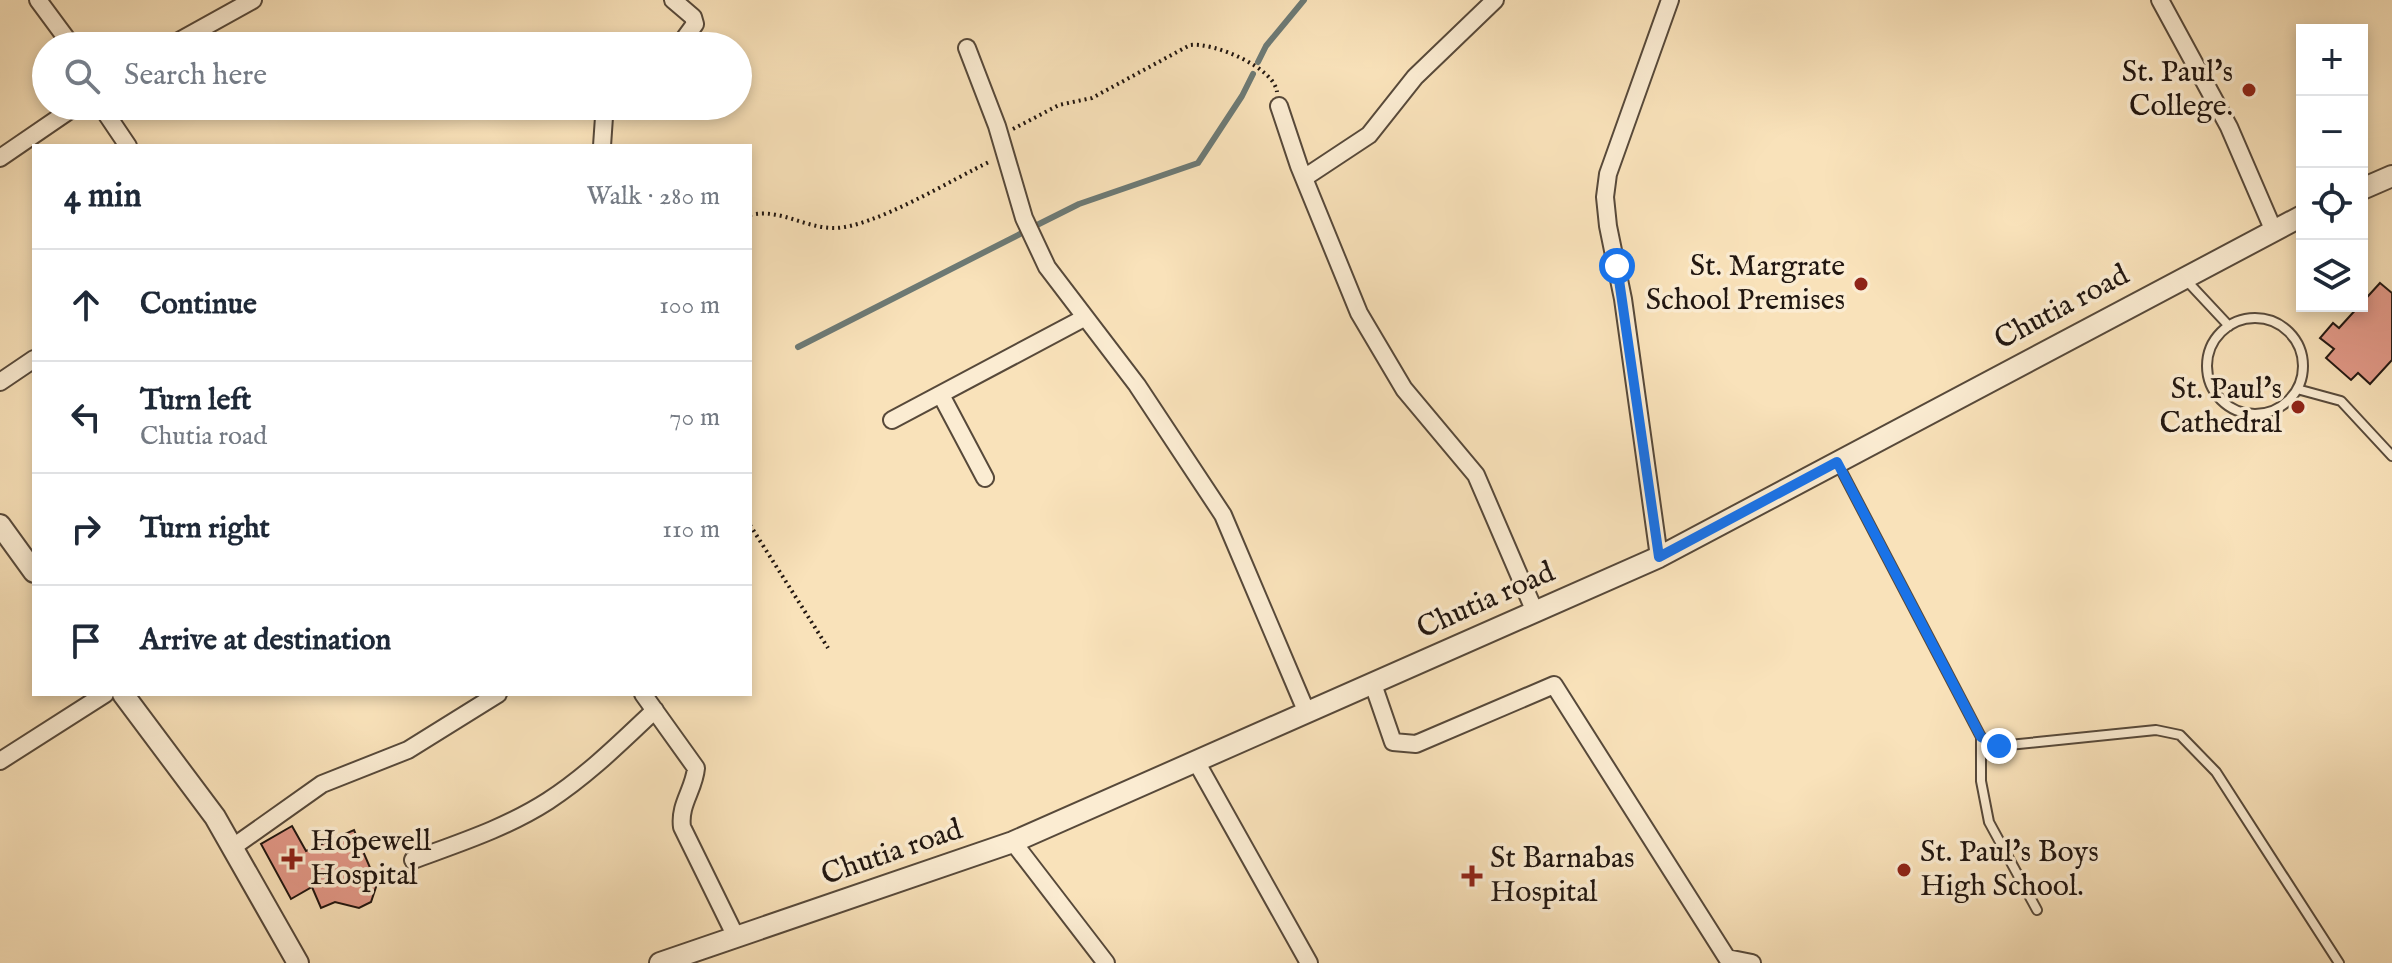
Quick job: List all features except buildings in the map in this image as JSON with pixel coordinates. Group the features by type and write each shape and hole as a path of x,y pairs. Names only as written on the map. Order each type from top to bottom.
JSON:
{"street":[{"path":"38,0 62,32"},
{"path":"195,32 251,0"},
{"path":"673,0 693,17 695,24 689,32"},
{"path":"1304,178 1369,135 1415,77 1495,0"},
{"path":"1659,557 1623,299 1605,197 1608,174 1670,0"},
{"path":"2160,0 2229,127 2273,229"},
{"path":"967,48 1024,218 1047,267 1137,385 1223,515 1307,713"},
{"path":"1279,106 1345,282 1371,335 1404,389 1476,475 1535,612"},
{"path":"0,158 56,120"},
{"path":"110,120 127,144"},
{"path":"602,144 604,120"},
{"path":"2368,186 2392,176"},
{"name":"Chutia road","path":"660,963 1013,842 1659,557 2296,219"},
{"path":"892,420 1084,318"},
{"path":"0,382 32,360"},
{"path":"941,395 985,478"},
{"path":"0,525 32,569"},
{"path":"1373,684 1393,742 1416,744 1554,685 1727,958 1752,963"},
{"path":"0,761 102,696"},
{"path":"124,696 215,817 298,963"},
{"path":"233,847 322,784 408,750 495,696"},
{"path":"644,696 696,768 695,781 680,812 682,827 736,937"},
{"path":"413,860 499,828 546,803 585,774 655,710"},
{"path":"1197,763 1309,963"},
{"path":"1013,842 1103,962"}],"lane":[{"path":"2183,278 2229,326"},
{"path":"2262,319 2273,322 2292,335 2303,367 2297,389 2271,412 2248,414 2227,405 2212,388 2208,365 2214,343 2229,326 2239,321 2262,319"},
{"path":"2297,389 2341,401 2364,421 2392,456"},
{"path":"1837,462 1981,737 1981,781 1989,822 2037,910"},
{"path":"1981,737 1999,746 2156,730 2180,735 2216,772 2339,963"}],"path":[{"path":"999,136 1059,105 1092,98 1190,45 1204,43 1264,70 1276,82 1279,106"},
{"path":"752,215 768,211 832,228 860,224 1004,155"},
{"path":"752,528 828,648"}],"waterway":[{"path":"1258,62 1266,46 1304,0"},
{"path":"1033,227 1079,204 1198,163 1253,74"},
{"path":"798,347 1020,234"}],"place":[{"name":"St. Paul's College.","path":"2249,90"},
{"name":"St. Margrate School Premises","path":"1861,284"},
{"name":"St. Paul's Cathedral","path":"2298,407"},
{"name":"Hopewell Hospital","path":"292,859"},
{"name":"St. Paul's Boys High School.","path":"1904,870"},
{"name":"St Barnabas Hospital","path":"1472,876"}],"route":[{"path":"1617,266 1659,557 1837,462 1981,737 1999,746"}]}
